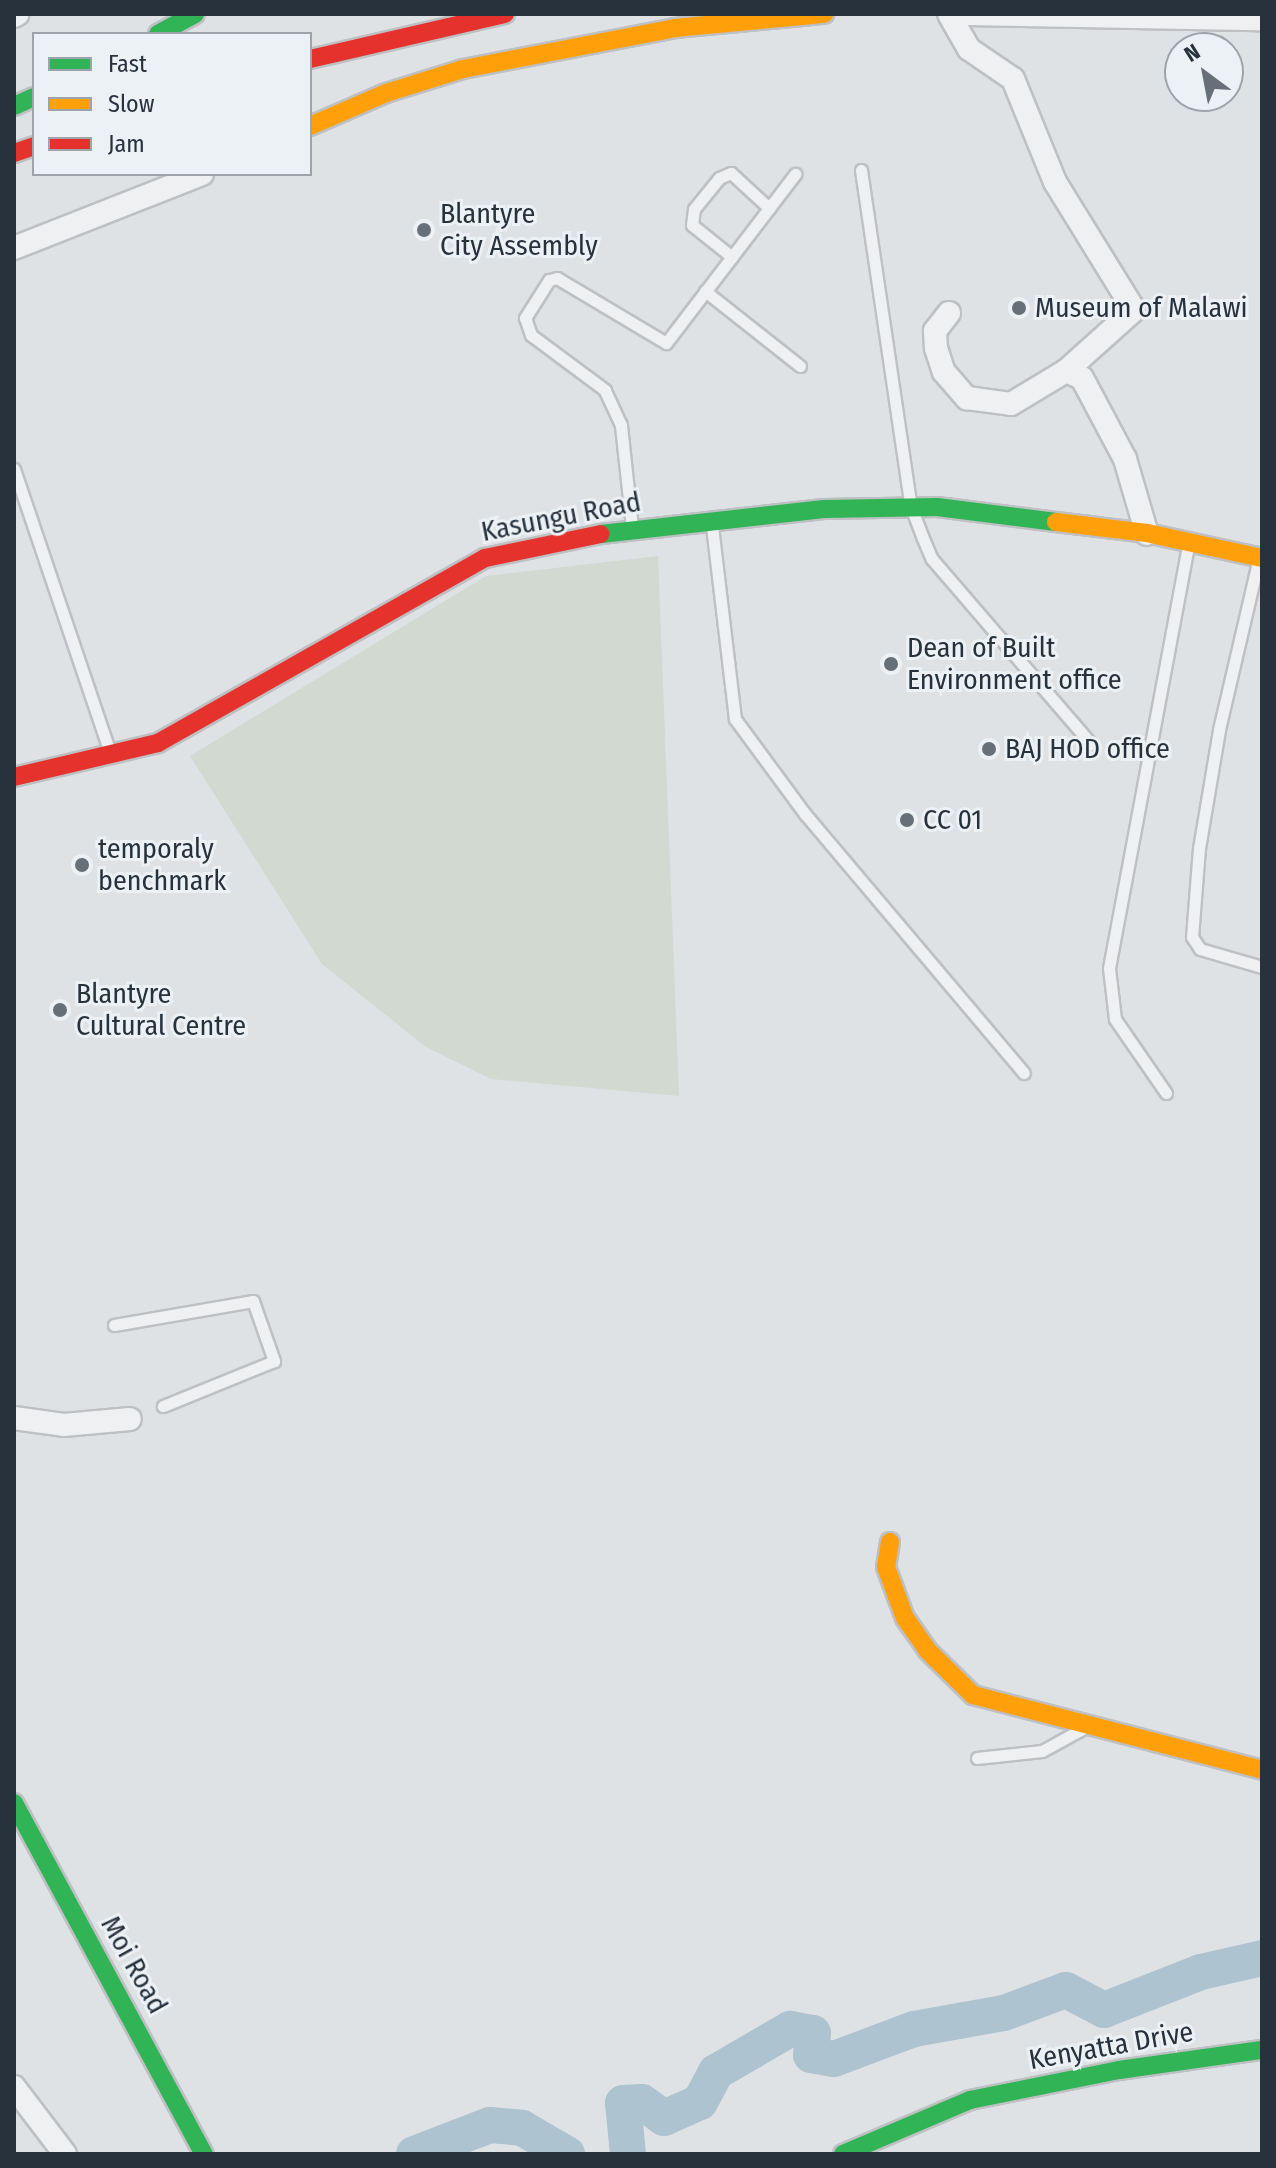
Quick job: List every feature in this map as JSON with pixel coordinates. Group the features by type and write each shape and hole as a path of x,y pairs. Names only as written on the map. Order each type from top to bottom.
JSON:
{"main road":[{"path":"162,32 195,14"},
{"path":"312,59 505,14"},
{"path":"312,125 386,93 463,69 675,28 824,14"},
{"name":"Kasungu Road","path":"14,777 158,743 348,631 485,558 632,528 712,525 824,509 911,507 1147,534 1260,558"},
{"path":"890,1542 886,1567 905,1618 927,1650 973,1695 1262,1770"},
{"name":"Moi Road","path":"14,1803 204,2154"},
{"name":"Kenyatta Drive","path":"843,2154 970,2100 1119,2070 1262,2050"}],"street":[{"path":"949,14 969,49 1013,79 1055,182 1134,310 1066,371 1011,404 967,398 944,372 936,348 935,331 949,313"},
{"path":"963,14 1262,19"},
{"path":"14,248 197,176"},
{"path":"1066,371 1082,378 1112,428 1147,534"},
{"path":"14,1418 64,1425 130,1419"},
{"path":"14,2087 65,2154"}],"lane":[{"path":"861,170 911,507 932,559 1091,744"},
{"path":"732,257 692,225 694,209 719,178 731,173 769,208"},
{"path":"632,528 621,425 605,390 531,335 525,318 549,280 557,278 662,344 671,341 705,291 795,174"},
{"path":"705,291 800,366"},
{"path":"14,469 111,756"},
{"path":"712,525 735,719 805,814 1024,1073"},
{"path":"1166,1093 1115,1019 1109,968 1189,542"},
{"path":"1260,558 1219,730 1199,848 1192,937 1200,949 1262,967"},
{"path":"114,1325 253,1301 274,1361 163,1406"},
{"path":"977,1758 1042,1751 1090,1725"}],"shaded area":[{"path":"658,556 679,1096 491,1079 426,1047 322,964 190,756 486,576"}],"waterway":[{"path":"628,2154 623,2103 642,2102 664,2118 700,2102 716,2072 790,2029 813,2033 811,2055 834,2059 914,2029 1004,2013 1066,1990 1104,2010 1201,1972 1262,1958"},
{"path":"414,2154 490,2125 522,2128 567,2154"}],"traffic: fast":[{"path":"162,32 195,14"},
{"path":"14,106 32,98"},
{"path":"601,534 824,509 937,507 1056,522"},
{"path":"14,1803 204,2154"},
{"path":"843,2154 970,2100 1119,2070 1262,2050"}],"traffic: slow":[{"path":"312,125 386,93 463,69 675,28 824,14"},
{"path":"1056,522 1147,533 1262,558"},
{"path":"890,1542 886,1567 905,1618 927,1650 973,1695 1262,1770"}],"traffic: jam":[{"path":"312,59 505,14"},
{"path":"14,153 32,147"},
{"path":"14,777 158,743 485,558 601,534"}],"place":[{"name":"Blantyre City Assembly","path":"424,230"},
{"name":"Museum of Malawi","path":"1019,308"},
{"name":"Dean of Built Environment office","path":"891,664"},
{"name":"BAJ HOD office","path":"989,749"},
{"name":"CC 01","path":"907,820"},
{"name":"temporaly benchmark","path":"82,865"},
{"name":"Blantyre Cultural Centre","path":"60,1010"}]}
